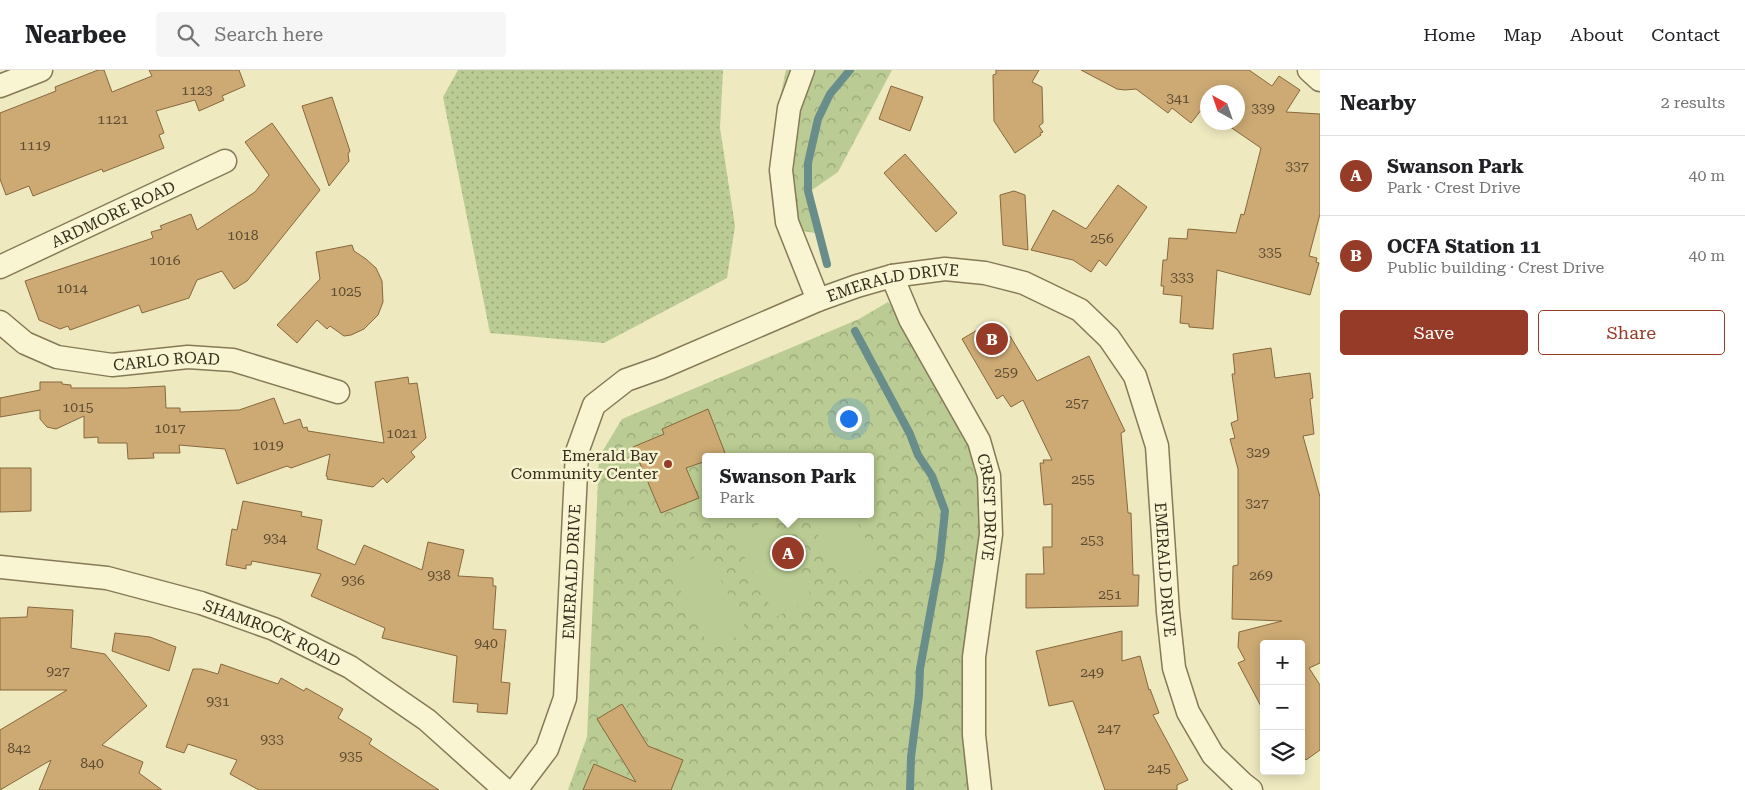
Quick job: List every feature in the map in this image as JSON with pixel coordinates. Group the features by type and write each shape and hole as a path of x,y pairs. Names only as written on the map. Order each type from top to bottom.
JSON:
{"street":[{"path":"0,86 41,70"},
{"path":"803,70 789,108 781,170 788,222 818,300"},
{"path":"1310,70 1320,80"},
{"name":"ARDMORE ROAD","path":"0,267 225,161"},
{"name":"EMERALD DRIVE","path":"516,790 547,749 565,698 577,452 594,405 626,380 660,368 818,300 892,276 945,269 985,273 1024,283 1080,310 1109,338 1135,376 1157,446 1168,612 1174,668 1188,712 1214,755 1242,783 1252,790"},
{"name":"CREST DRIVE","path":"892,276 910,320 979,441 989,476 991,534 974,657 974,735 980,790"},
{"name":"CARLO ROAD","path":"0,322 25,343 57,357 112,365 188,358 233,360 338,392"},
{"name":"SHAMROCK ROAD","path":"0,567 108,578 201,602 274,629 350,668 426,720 505,790"}],"green space":[{"path":"458,70 723,70 720,128 735,226 727,278 604,343 490,333 443,97"},
{"path":"786,70 892,70 838,172 812,190 820,234 787,228 777,144 777,112"},
{"path":"888,302 907,321 949,397 981,476 973,790 568,790 587,737 599,457 622,419 859,319"},
{"path":"770,518 812,598 776,617 734,537"},
{"path":"809,518 855,518 878,563 842,581"},
{"path":"706,551 747,631 711,650 670,570"}],"building":[{"path":"98,70 104,70 112,92 152,76 149,70 239,70 245,86 222,96 224,100 199,111 195,100 156,111 164,133 159,135 164,148 103,172 102,169 33,196 29,186 6,195 0,179 0,113 56,91 55,87"},
{"path":"996,70 1039,70 1032,82 1042,87 1043,123 1039,126 1043,132 1015,153 994,121 993,75 996,74"},
{"path":"1081,70 1249,70 1272,86 1279,76 1300,90 1286,112 1320,114 1320,214 1309,256 1317,258 1316,262 1319,263 1310,295 1217,270 1213,329 1189,327 1189,324 1180,323 1182,296 1163,294 1164,286 1161,286 1163,260 1167,260 1169,238 1187,239 1188,229 1236,233 1241,214 1244,215 1261,148 1235,130 1245,130 1245,85 1200,85 1200,112 1191,123 1172,108 1168,113 1136,89 1117,89"},
{"path":"891,86 923,97 910,131 879,119"},
{"path":"332,97 350,151 348,154 349,161 329,186 302,106"},
{"path":"272,123 320,190 247,281 234,289 222,271 197,280 189,298 142,313 139,305 70,330 68,326 60,329 39,320 25,281 153,238 151,232 162,229 160,226 191,214 197,230 255,192 269,175 245,142"},
{"path":"905,154 957,213 936,232 884,173"},
{"path":"1118,185 1147,207 1106,266 1099,260 1091,272 1073,260 1031,250 1053,210 1086,229"},
{"path":"1014,191 1025,195 1028,250 1003,245 1000,195"},
{"path":"352,245 354,251 376,268 382,281 383,302 378,315 364,329 344,336 330,326 327,329 317,320 297,343 277,325 320,279 316,252"},
{"path":"986,325 998,344 1010,336 1037,381 1089,356 1125,431 1121,433 1128,513 1131,513 1133,575 1139,575 1138,606 1026,608 1026,574 1044,574 1043,547 1052,547 1052,504 1044,505 1040,463 1044,463 1043,460 1052,460 1023,400 1011,407 1003,395 997,399 962,339"},
{"path":"1271,348 1275,378 1310,373 1313,398 1310,399 1314,434 1303,436 1320,497 1320,663 1309,668 1320,685 1320,750 1306,760 1305,640 1260,640 1260,704 1238,663 1245,660 1238,647 1239,632 1282,621 1232,619 1233,566 1238,565 1238,469 1230,439 1235,438 1231,423 1238,420 1232,374 1235,374 1233,354"},
{"path":"408,377 409,384 417,383 426,438 411,452 415,457 387,483 383,478 373,487 327,479 330,454 291,468 287,466 237,484 225,449 179,445 180,453 153,453 154,458 128,459 127,443 98,443 98,437 84,438 84,416 56,429 47,427 40,419 40,410 0,417 0,398 40,390 40,382 62,382 62,384 71,385 71,388 165,386 166,408 180,408 180,412 239,410 274,398 284,424 300,419 303,428 307,427 308,431 384,443 375,382"},
{"name":"Emerald Bay Community Center","path":"708,409 725,453 702,453 702,462 686,468 699,498 661,513 633,447 664,434 662,429"},
{"path":"0,468 31,468 31,511 0,512"},
{"path":"243,501 302,512 301,516 322,520 317,549 355,565 364,545 422,570 428,542 464,550 458,576 493,578 493,586 496,586 493,629 506,630 501,682 510,683 507,714 477,712 478,704 453,702 457,656 382,638 385,628 311,596 321,574 252,561 251,565 246,565 246,569 226,565 232,529 237,530"},
{"path":"28,607 73,610 71,648 105,654 147,706 102,745 143,762 139,773 162,790 39,790 51,760 0,790 0,730 67,690 0,690 0,618 27,617"},
{"path":"1122,631 1122,661 1140,656 1149,690 1159,713 1153,715 1188,780 1177,785 1177,790 1105,790 1073,701 1049,706 1036,651"},
{"path":"115,633 150,637 176,647 169,671 112,651"},
{"path":"221,664 278,684 281,678 304,691 306,688 343,709 338,718 372,739 369,744 439,790 259,790 230,774 237,760 188,744 184,753 166,747 193,669 201,669 218,674"},
{"path":"622,704 648,746 683,760 671,790 583,790 594,764 636,782 597,719"}],"waterway":[{"path":"827,264 808,191 808,163 818,119 830,94 850,70"},
{"path":"855,331 910,434 918,455 932,476 945,511 940,559 920,669 919,695 911,757 910,790"}],"place":[{"name":"OCFA Station 11","path":"992,339"},
{"name":"Emerald Bay Community Center","path":"668,464"},
{"name":"Swanson Park","path":"788,553"}]}
